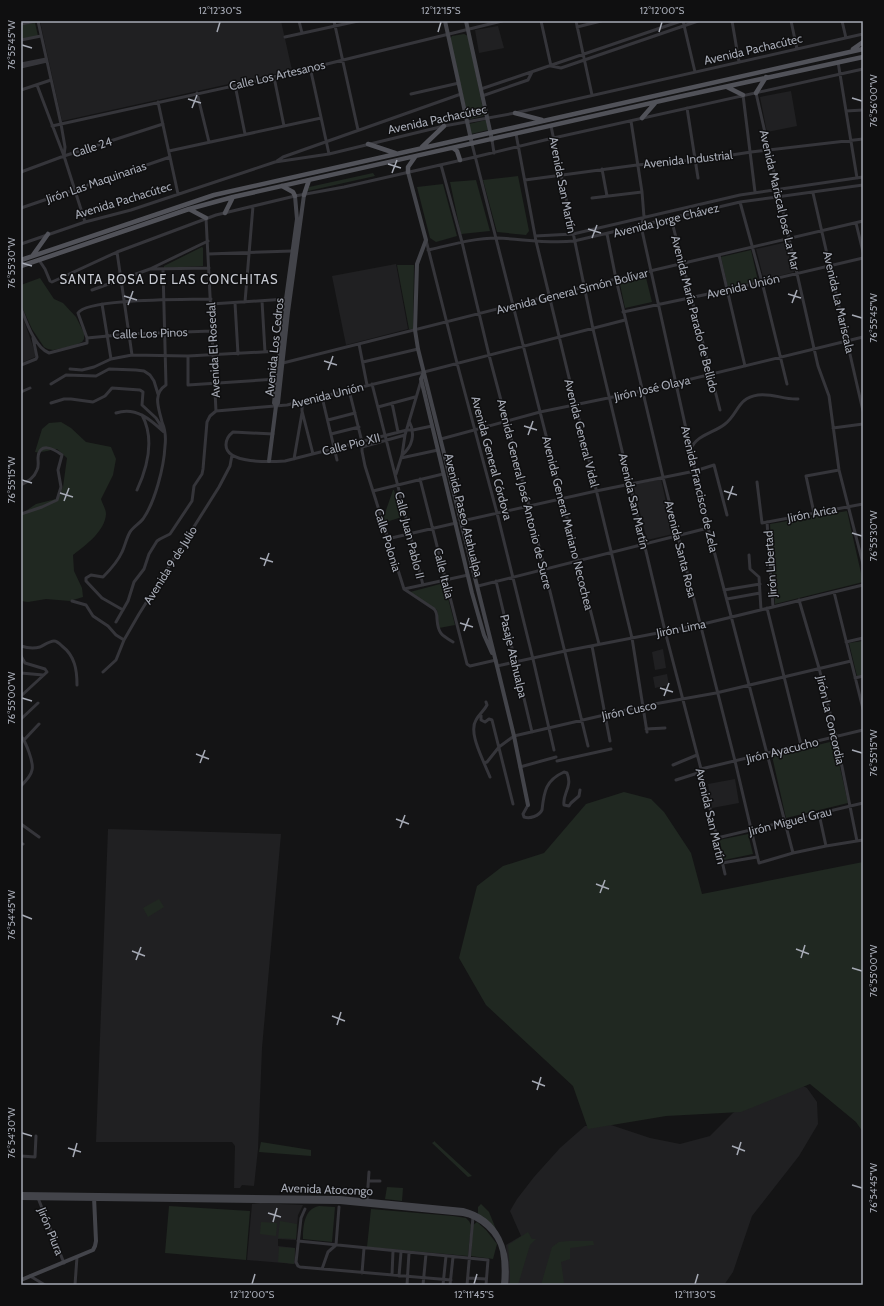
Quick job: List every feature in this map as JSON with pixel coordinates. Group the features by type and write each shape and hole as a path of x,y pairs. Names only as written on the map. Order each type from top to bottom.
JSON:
{"main road":[{"path":"849,52 863,42"},
{"name":"Avenida Pachacútec","path":"21,260 214,195 863,49"},
{"path":"21,266 133,228 233,197 492,140 766,77 863,57"},
{"path":"756,93 766,77"},
{"path":"718,81 722,84 720,88"},
{"path":"727,87 743,95"},
{"path":"670,92 672,98"},
{"path":"642,118 656,102"},
{"path":"515,113 544,120"},
{"path":"421,148 444,126"},
{"path":"368,144 397,153"},
{"path":"453,148 457,151 460,160"},
{"path":"408,172 408,167 415,157"},
{"path":"304,195 309,180"},
{"path":"267,182 268,189"},
{"path":"282,186 293,192 295,196"},
{"path":"224,212 233,197"},
{"path":"189,210 206,218"},
{"path":"131,222 133,228"},
{"path":"32,256 48,234"}],"street":[{"path":"21,24 37,21 61,124 65,147 64,156"},
{"path":"299,21 302,33"},
{"path":"334,21 358,130"},
{"path":"285,37 358,21"},
{"path":"445,21 472,144"},
{"path":"466,21 494,153"},
{"name":"Calle Los Artesanos","path":"52,126 343,60 502,21"},
{"path":"541,21 551,66"},
{"path":"576,21 592,95"},
{"path":"577,27 601,21"},
{"path":"481,89 682,21 695,72"},
{"path":"551,66 561,68 698,21"},
{"path":"732,21 739,62"},
{"path":"791,21 797,49"},
{"path":"842,21 846,38"},
{"name":"Avenida Pachacútec","path":"21,244 85,222 131,210 275,162 329,154 444,126 515,113 863,34"},
{"path":"21,40 41,36"},
{"path":"21,66 47,60"},
{"path":"838,62 857,178"},
{"path":"310,67 329,154"},
{"path":"39,260 51,282 117,252 224,212 475,158 554,138 863,69"},
{"path":"482,96 528,80 532,72"},
{"path":"274,76 284,126"},
{"path":"21,90 51,80"},
{"path":"411,94 459,83"},
{"path":"37,85 64,156 85,222"},
{"path":"235,85 245,134"},
{"path":"197,93 209,142"},
{"name":"Avenida Mariscal José La Mar","path":"756,93 818,366 829,396 839,470 863,564"},
{"path":"275,162 283,157 461,94"},
{"path":"743,95 751,152 754,192"},
{"path":"158,102 178,194"},
{"path":"687,108 698,178"},
{"path":"846,111 863,110"},
{"path":"169,151 321,118"},
{"path":"630,121 642,192 644,218 641,226"},
{"name":"Calle 24","path":"21,172 64,156 163,124"},
{"name":"Avenida San Martín","path":"552,126 574,241 593,329 665,631 701,771 724,874"},
{"name":"Avenida General Vidal","path":"516,134 536,241 632,638 646,731 666,728"},
{"name":"Avenida Industrial","path":"525,180 602,169 695,160 863,139"},
{"name":"Avenida General Mariano Necochea","path":"472,144 599,644"},
{"name":"Jirón Las Maquinarias","path":"21,208 170,157"},
{"name":"Avenida General José Antonio de Sucre","path":"441,165 462,242 506,422 529,506 588,746"},
{"path":"602,169 607,196"},
{"name":"Avenida General Córdova","path":"408,172 474,430 497,513 554,750"},
{"name":"Avenida Jorge Chávez","path":"535,236 573,234 754,192 863,178"},
{"name":"Avenida Jorge Chávez","path":"422,251 462,242 496,238 558,243 574,241 740,202 863,186"},
{"path":"592,198 642,192"},
{"name":"Avenida La Mariscala","path":"813,192 863,411"},
{"name":"Avenida Los Cedros","path":"269,462 276,406 278,403 288,312 304,195"},
{"name":"Avenida Los Cedros","path":"276,406 274,403 297,219 295,196"},
{"path":"740,202 753,247 787,384"},
{"path":"296,204 303,203"},
{"path":"245,302 253,206"},
{"name":"Avenida El Rosedal","path":"206,218 216,411"},
{"name":"Avenida María Parado de Bellido","path":"671,218 720,410"},
{"name":"Avenida General Simón Bolívar","path":"282,363 651,271 863,221"},
{"path":"856,223 863,252"},
{"name":"Avenida Francisco de Zela","path":"641,226 708,528 793,853"},
{"name":"Avenida Santa Rosa","path":"607,234 616,280 642,391 716,693 735,761 757,857 759,863 793,853"},
{"name":"Avenida Paseo Atahualpa","path":"426,240 417,264 415,330 418,349 496,660 528,805"},
{"path":"92,290 150,269 208,241"},
{"path":"208,254 292,251"},
{"path":"117,252 132,356"},
{"path":"718,255 745,366"},
{"name":"Avenida Unión","path":"624,312 727,290 863,258"},
{"path":"150,269 209,268"},
{"path":"158,394 166,385 163,269"},
{"path":"32,336 43,349 49,353 87,343 87,338 78,313 85,307 124,302 211,299"},
{"path":"211,304 286,299"},
{"path":"262,301 264,352"},
{"path":"236,303 238,354"},
{"path":"102,304 111,359"},
{"path":"21,308 32,336 37,357 36,359 21,365"},
{"name":"Avenida Unión","path":"216,411 276,406 302,402 625,320"},
{"name":"Calle Los Pinos","path":"87,338 107,335 212,331"},
{"name":"Jirón José Olaya","path":"441,439 540,412 642,391 863,337"},
{"path":"359,344 367,385"},
{"path":"363,362 418,349"},
{"path":"70,369 82,370 120,357 188,356 280,351"},
{"path":"188,356 188,385 277,379"},
{"path":"51,384 66,375 96,376 109,369 144,370 150,374 154,381 158,394 158,407 165,432 165,450 159,482 143,518 130,533 122,552 106,574 102,577 91,575 86,578 86,581 102,598 123,610"},
{"path":"395,475 401,457 406,430 415,397 424,372"},
{"name":"Avenida Paseo Atahualpa","path":"421,379 443,474 484,636 496,660"},
{"name":"Calle Juan Pablo II","path":"372,384 423,585"},
{"path":"21,392 30,388"},
{"path":"51,403 59,400 71,399 93,402 104,396 112,388 140,390 143,392 142,405 156,418 165,432"},
{"name":"Calle Polonia","path":"349,390 359,427 363,457 387,539 404,589"},
{"path":"691,451 695,442 725,424 747,397 771,394 793,400 798,399"},
{"path":"322,397 337,460"},
{"path":"378,407 415,397"},
{"path":"294,459 302,411 302,402"},
{"path":"392,403 398,432"},
{"path":"116,622 130,596 134,582 144,569 149,554 157,541 160,538 170,534 192,501 194,486 202,474 208,422 210,416 216,411"},
{"path":"302,411 313,454"},
{"path":"116,413 125,412 142,415 165,432"},
{"path":"328,420 355,413"},
{"path":"137,490 146,465 149,446 148,428 142,415"},
{"path":"401,457 409,446 413,430 409,421"},
{"path":"833,428 863,424"},
{"name":"Calle Pio XII","path":"232,455 237,458 269,462 294,459 385,435 432,426"},
{"path":"331,434 359,427"},
{"path":"232,455 226,448 226,442 227,438 233,432 273,434"},
{"name":"Calle Pio XII","path":"362,447 405,435"},
{"path":"21,485 31,480 38,469 38,456 42,448 48,448 62,455 58,470 61,487 57,500 21,514"},
{"path":"401,457 438,450"},
{"name":"Avenida 9 de Julio","path":"103,672 116,660 124,640 139,614 219,487 232,463 232,455"},
{"path":"462,522 562,498 695,471 714,465 727,515"},
{"path":"814,513 806,476 839,470"},
{"path":"373,491 443,474"},
{"name":"Calle Italia","path":"420,479 468,666 496,660"},
{"name":"Jirón Arica","path":"757,482 762,523 863,504"},
{"name":"Jirón Libertad","path":"768,522 773,607"},
{"path":"387,539 456,523"},
{"path":"478,586 708,528"},
{"path":"748,555 750,569 759,577 761,610"},
{"path":"404,589 468,575"},
{"name":"Pasaje Atahualpa","path":"496,581 532,732"},
{"path":"724,590 760,584"},
{"name":"Jirón Lima","path":"497,666 599,644 699,625 863,585"},
{"path":"404,589 434,609 437,613 438,630 453,642"},
{"path":"834,592 863,709"},
{"path":"727,599 760,593"},
{"name":"Jirón La Concordia","path":"800,600 836,737 857,841"},
{"path":"72,601 86,605 93,616 108,626 116,635 124,640"},
{"path":"767,608 801,745"},
{"path":"846,642 863,638"},
{"path":"21,646 34,648 52,641 56,641 73,657 77,671 77,685"},
{"path":"592,646 610,741"},
{"path":"21,656 28,664 47,670 47,674 43,675 21,696"},
{"name":"Jirón Cusco","path":"486,762 499,747 514,736 643,706 716,693 851,660"},
{"path":"21,673 43,675"},
{"path":"855,678 863,676"},
{"path":"486,702 487,705 485,711 475,721 474,735 486,762 490,777"},
{"path":"21,719 38,703"},
{"path":"481,715 480,720 485,722 488,719 492,720 513,804"},
{"path":"24,740 39,724"},
{"name":"Jirón Ayacucho","path":"676,780 735,761 863,730"},
{"path":"21,736 24,740 33,767 31,775 21,786"},
{"path":"557,761 611,749"},
{"path":"673,765 697,756"},
{"path":"520,767 556,757"},
{"path":"528,805 523,812 524,817 530,818 540,814 547,786 551,780 564,772 567,773 569,786 564,805 569,806 579,796 580,790"},
{"path":"21,778 26,780"},
{"name":"Jirón Miguel Grau","path":"717,838 863,803"},
{"path":"819,814 826,846"},
{"path":"21,824 39,837"},
{"path":"793,853 863,840"},
{"path":"722,863 757,857"},
{"path":"21,1156 35,1157 36,1136"},
{"path":"367,1200 369,1172"},
{"path":"369,1181 380,1181"},
{"path":"21,1194 94,1197"},
{"path":"21,1198 94,1197"},
{"path":"21,1280 93,1250 95,1246 94,1197"},
{"name":"Avenida Atocongo","path":"94,1197 238,1199 332,1198 454,1209 474,1215 492,1227 503,1245 506,1254 506,1285"},
{"name":"Jirón Piura","path":"38,1198 64,1263"},
{"name":"Avenida Atocongo","path":"259,1199 347,1203 474,1215 486,1226 501,1246 504,1270 503,1285"},
{"path":"322,1269 328,1252 336,1245 339,1207"},
{"path":"304,1209 301,1218 298,1241 296,1262 298,1266 451,1280"},
{"path":"467,1285 474,1215"},
{"path":"298,1241 488,1260 486,1285"},
{"path":"362,1272 364,1248"},
{"path":"392,1275 393,1251"},
{"path":"399,1276 401,1252"},
{"path":"406,1285 409,1253"},
{"path":"423,1285 426,1254"},
{"path":"443,1285 446,1256"},
{"path":"75,1285 77,1257"},
{"path":"450,1285 452,1257"},
{"path":"30,1276 45,1285"},
{"path":"468,1278 486,1279"}],"shaded area":[{"path":"40,21 281,21 292,70 62,121"},
{"path":"35,23 38,36 21,39 21,25"},
{"path":"498,26 504,48 479,53 475,30"},
{"path":"464,34 468,36 484,114 483,116 471,119 468,117 450,39 452,36"},
{"path":"791,91 797,126 767,132 760,97"},
{"path":"486,120 488,130 471,134 469,124"},
{"path":"373,173 375,176 308,191 309,187"},
{"path":"518,176 529,231 526,235 497,232 483,180"},
{"path":"476,180 490,231 461,234 450,182"},
{"path":"443,184 457,236 436,242 430,238 417,187"},
{"path":"787,242 794,272 764,280 756,249"},
{"path":"202,247 203,266 164,268 164,266"},
{"path":"751,250 758,281 728,288 721,257"},
{"path":"396,264 408,329 346,345 332,276"},
{"path":"397,265 414,265 413,329 409,329"},
{"path":"40,278 54,299 63,303 76,317 84,333 84,339 82,342 73,346 53,350 48,349 44,347 32,329 22,307 21,285"},
{"path":"646,278 652,302 625,308 620,284"},
{"path":"21,312 36,355 35,357 21,363"},
{"path":"61,422 71,428 86,442 111,447 116,459 113,475 101,499 106,512 105,520 99,532 84,547 73,555 74,571 82,588 83,597 70,601 46,599 28,602 21,601 21,514 36,504 56,499 63,487 67,458 57,449 35,452 42,429 49,423"},
{"path":"661,479 673,534 647,540 633,485"},
{"path":"393,490 402,517 383,523 383,519"},
{"path":"847,511 863,582 775,604 770,524"},
{"path":"444,583 455,625 439,628 437,610 410,592"},
{"path":"863,641 863,675 857,676 849,643"},
{"path":"663,649 666,668 655,670 652,652"},
{"path":"667,674 669,685 655,688 653,677"},
{"path":"834,741 848,803 786,818 772,756"},
{"path":"735,779 739,803 712,808 708,784"},
{"path":"624,792 651,799 664,812 691,853 702,894 863,862 863,1132 856,1122 810,1084 741,1112 666,1116 588,1129 573,1086 486,1005 459,958 477,886 503,866 544,853 586,804"},
{"path":"108,829 281,834 262,1048 258,1149 254,1186 242,1185 240,1188 234,1188 235,1146 232,1142 96,1142"},
{"path":"748,834 753,854 724,860 719,840"},
{"path":"159,899 164,907 148,917 143,908"},
{"path":"793,1081 807,1088 817,1102 818,1124 799,1156 752,1216 733,1272 724,1285 507,1285 508,1272 506,1245 521,1236 510,1211 517,1199 534,1177 560,1148 585,1126 611,1125 650,1138 680,1144 710,1136 733,1113 758,1097"},
{"path":"435,1141 472,1176 468,1177 432,1143"},
{"path":"261,1142 311,1150 311,1156 259,1152"},
{"path":"387,1187 403,1188 402,1201 385,1199"},
{"path":"252,1204 303,1205 298,1215 296,1240 278,1239 278,1246 295,1248 295,1264 247,1260"},
{"path":"481,1204 489,1212 498,1234 478,1214 478,1207"},
{"path":"169,1206 250,1211 246,1260 165,1253"},
{"path":"319,1206 335,1207 332,1242 303,1239 303,1229 307,1214"},
{"path":"371,1209 466,1218 471,1225 468,1256 367,1247"},
{"path":"280,1221 297,1224 296,1239 278,1238"},
{"path":"261,1222 277,1223 276,1236 260,1234"},
{"path":"477,1222 486,1230 497,1244 493,1259 471,1256 473,1225"},
{"path":"528,1232 532,1239 536,1239 530,1245 518,1285 510,1285 508,1245"},
{"path":"593,1241 594,1245 570,1248 570,1259 561,1262 564,1283 555,1285 541,1285 552,1247 559,1242"},
{"path":"279,1247 295,1248 294,1264 278,1262"}],"district":[{"name":"SANTA ROSA DE LAS CONCHITAS","path":"169,279"}]}
